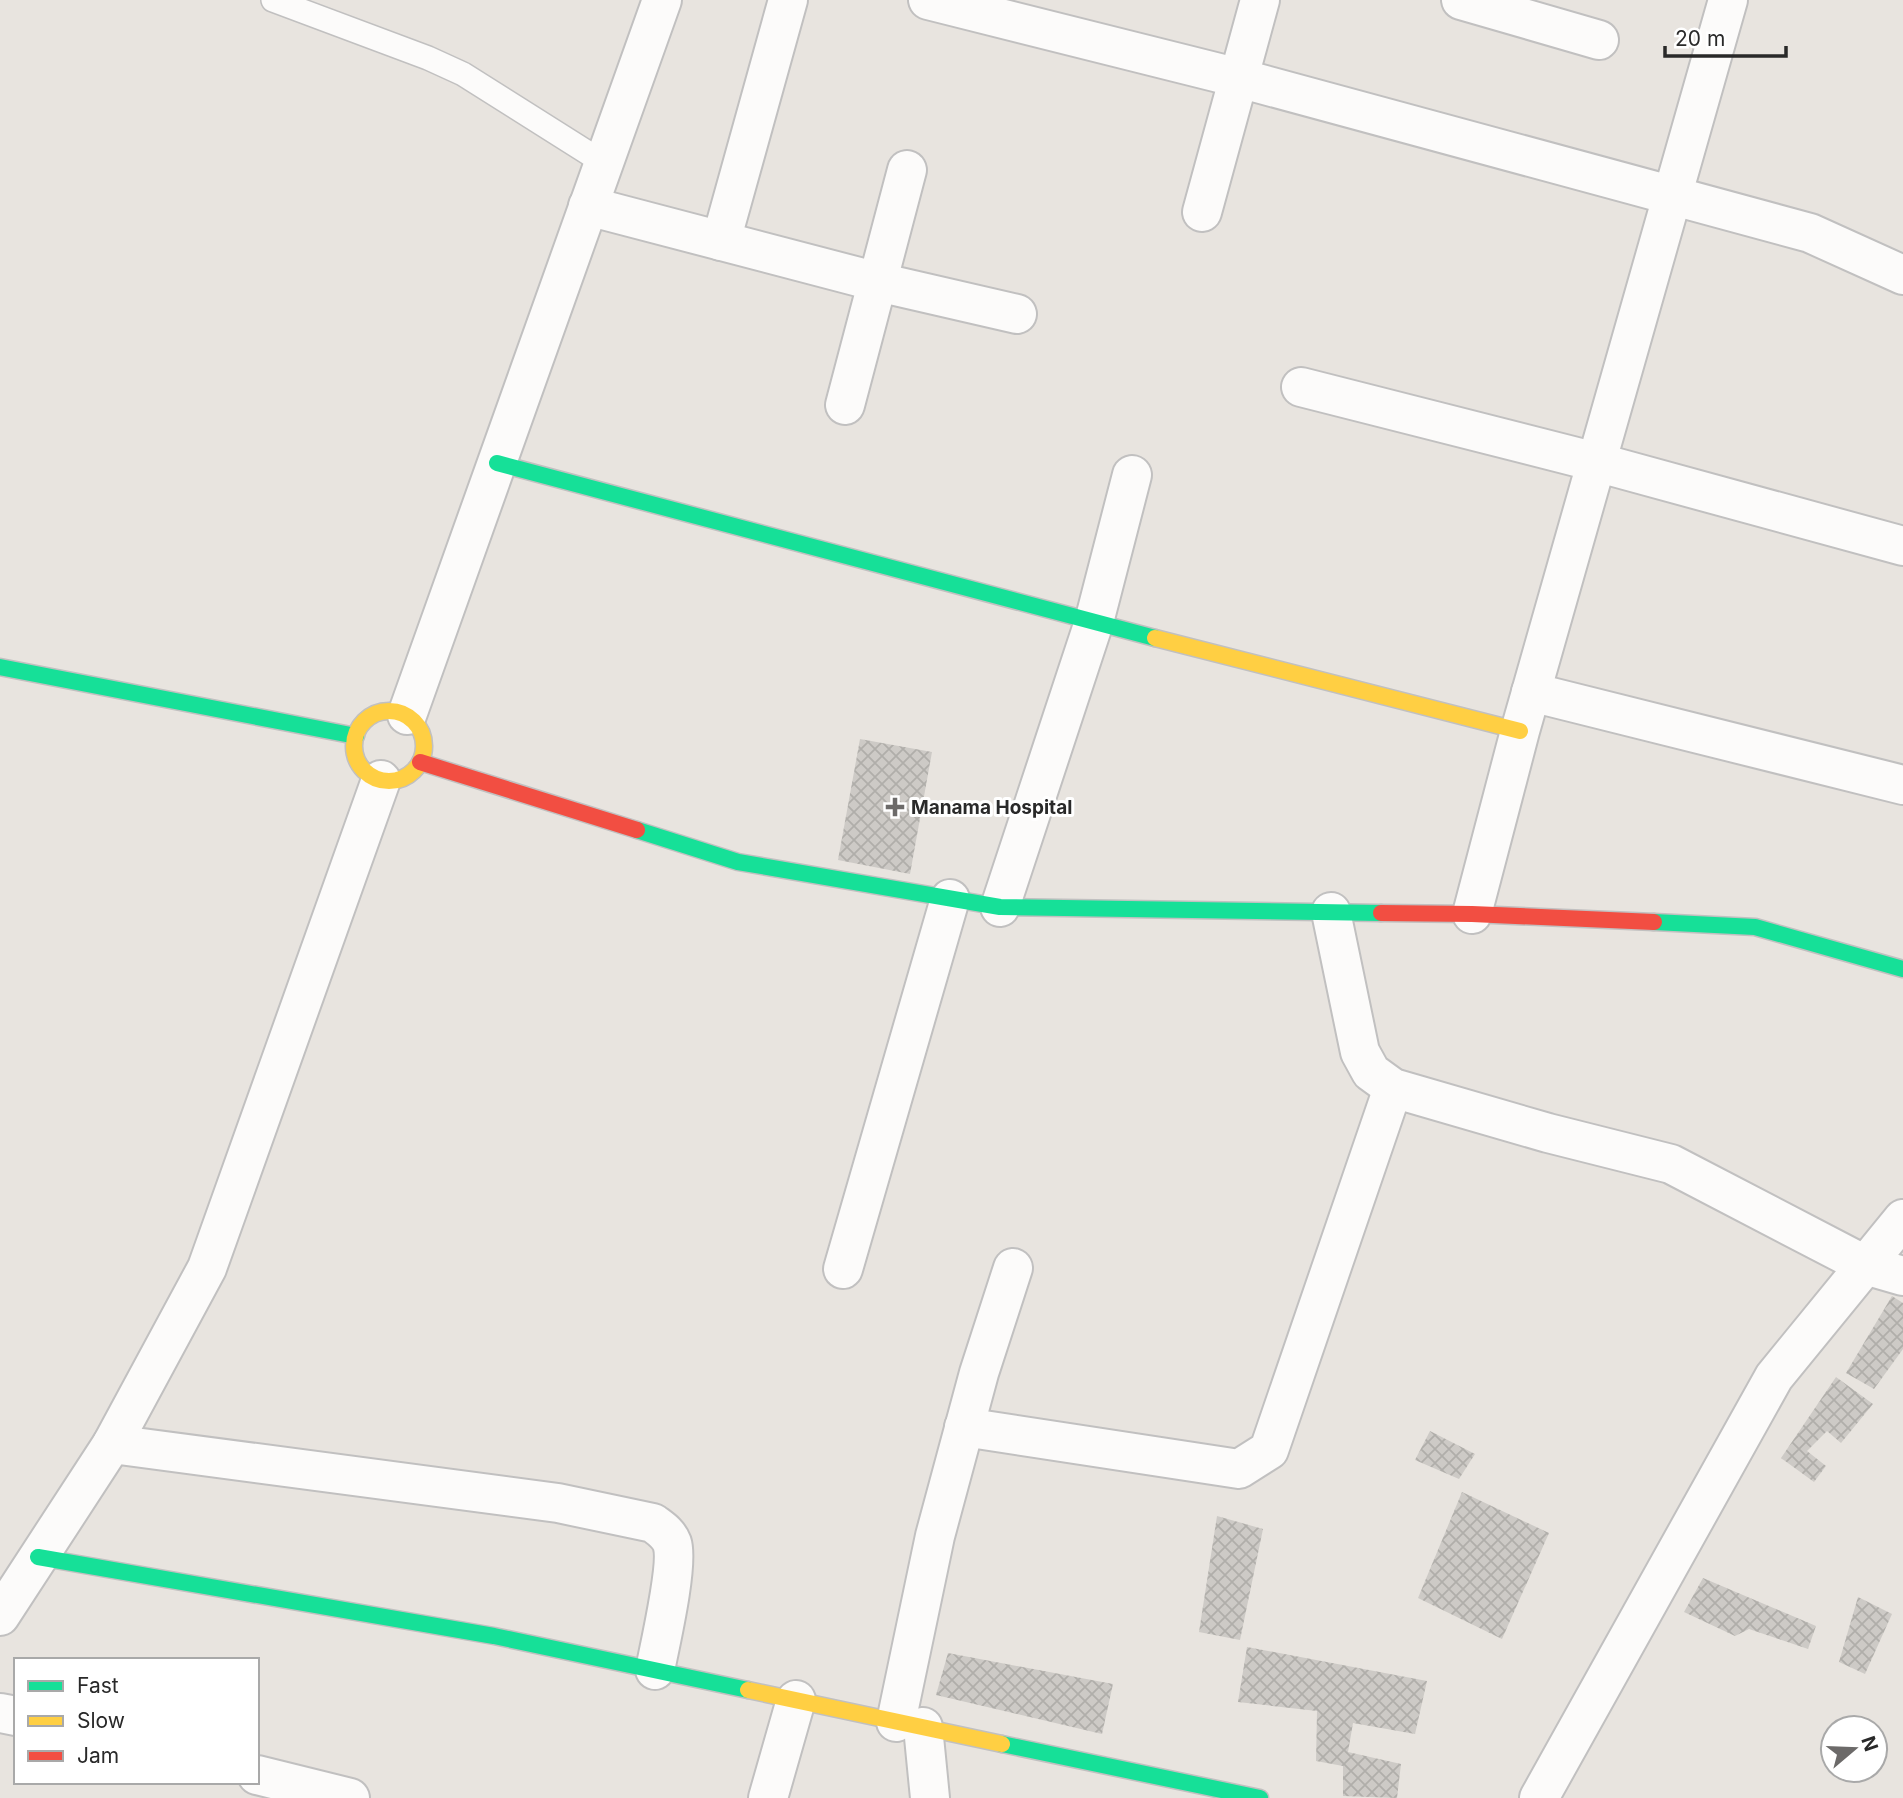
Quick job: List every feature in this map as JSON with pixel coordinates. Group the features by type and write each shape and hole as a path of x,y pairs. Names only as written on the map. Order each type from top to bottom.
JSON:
{"street":[{"path":"407,715 662,0"},
{"path":"722,241 788,0"},
{"path":"928,0 1239,78 1810,233 1903,275"},
{"path":"1202,212 1259,0"},
{"path":"1461,0 1599,40"},
{"path":"1472,914 1520,731 1728,0"},
{"path":"845,405 907,170"},
{"path":"589,206 878,282 1017,314"},
{"path":"1301,387 1596,462 1903,545"},
{"path":"497,463 1094,622 1520,731"},
{"path":"1000,907 1094,622 1132,475"},
{"path":"0,667 356,736"},
{"path":"1531,692 1903,785"},
{"path":"395,711 407,715 422,733 425,745 420,762 409,776 397,780 381,780 366,772 359,763 355,752 356,736 364,721 373,715 395,711"},
{"path":"420,762 737,862 1000,907 1472,914 1755,927 1903,969"},
{"path":"0,1616 20,1573 112,1444 207,1268 381,780"},
{"path":"843,1269 950,899"},
{"path":"1331,912 1360,1052 1371,1072 1393,1088 1548,1133 1671,1164 1865,1265 1903,1276"},
{"path":"964,1427 1239,1469 1269,1450 1393,1088"},
{"path":"1539,1798 1774,1377 1903,1219"},
{"path":"930,1798 909,1725 935,1535 979,1373 1013,1268"},
{"path":"112,1444 558,1503 653,1523 666,1532 673,1545 671,1576 655,1670"},
{"path":"20,1573 494,1636 1260,1798"},
{"path":"768,1798 796,1700"},
{"path":"259,1775 350,1798"}],"lane":[{"path":"273,0 428,58 463,74 604,163"}],"building":[{"path":"860,739 932,752 910,874 838,860"},
{"path":"1892,1296 1903,1303 1903,1349 1874,1389 1846,1373"},
{"path":"1836,1377 1873,1404 1841,1443 1827,1431 1807,1451 1826,1466 1814,1482 1781,1458"},
{"path":"1430,1431 1475,1454 1459,1479 1415,1460"},
{"path":"1462,1492 1549,1533 1502,1639 1418,1598"},
{"path":"1217,1516 1263,1529 1240,1640 1199,1632"},
{"path":"1703,1578 1816,1626 1808,1649 1749,1629 1735,1636 1684,1612"},
{"path":"1858,1597 1892,1614 1865,1674 1839,1662"},
{"path":"1247,1647 1427,1681 1415,1734 1353,1723 1348,1752 1401,1764 1397,1798 1343,1796 1343,1766 1316,1761 1317,1711 1238,1702"},
{"path":"948,1653 1113,1684 1102,1734 936,1695"}],"traffic: fast":[{"path":"497,463 1155,638"},
{"path":"0,667 356,736"},
{"path":"637,830 738,862 1000,907 1381,913"},
{"path":"1654,922 1755,927 1903,969"},
{"path":"38,1557 494,1636 748,1690"},
{"path":"1002,1744 1260,1798"}],"traffic: slow":[{"path":"1155,638 1520,731"},
{"path":"389,711 414,721 424,746 414,771 389,781 364,771 354,746 364,721 389,711"},
{"path":"748,1690 1002,1744"}],"traffic: jam":[{"path":"420,762 637,830"},
{"path":"1381,913 1654,922"}],"place":[{"name":"Manama Hospital","path":"895,807"}]}
